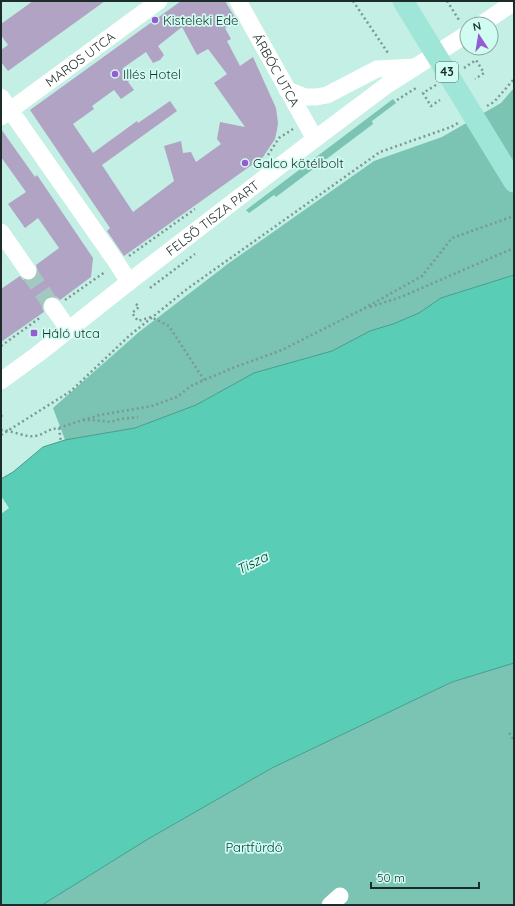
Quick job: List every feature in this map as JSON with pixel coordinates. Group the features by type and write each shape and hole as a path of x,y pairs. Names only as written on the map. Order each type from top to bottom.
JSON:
{"main road":[{"name":"43","path":"403,1 514,182"}],"street":[{"name":"MAROS UTCA","path":"4,108 159,1"},
{"name":"ÁRBÓC UTCA","path":"238,1 315,139"},
{"path":"494,16 514,2"},
{"name":"FELSŐ TISZA PART","path":"1,381 315,139 387,85 415,67 459,30"},
{"path":"287,90 305,97 316,97 327,95 377,69 415,67"},
{"path":"4,108 117,263 129,282"},
{"path":"1,232 28,271"},
{"path":"53,307 69,330"}],"path":[{"path":"352,1 391,57"},
{"path":"446,1 459,21"},
{"path":"460,66 462,69 476,60 484,73 475,79"},
{"path":"482,109 494,102 514,79"},
{"path":"436,80 438,84 423,93 431,106 440,100"},
{"path":"397,100 416,88"},
{"path":"1,434 71,391 129,336 187,289 380,152 451,127 463,120"},
{"path":"266,157 279,138 305,121"},
{"path":"1,346 53,307 117,263 127,258 202,205"},
{"path":"1,430 8,430 34,436 51,429 59,428 100,415 152,406 177,397 191,386 235,367 282,350 363,309 422,276 452,238 514,216"},
{"path":"363,309 401,297 514,248"},
{"path":"150,288 195,254"},
{"path":"136,304 139,308 132,313 138,321 151,318 169,326 204,380"},
{"path":"84,420 111,422 120,419 138,417"},
{"path":"59,428 61,442"},
{"path":"509,733 514,740"}],"green space":[{"path":"514,88 514,275 441,298 419,313 393,324 370,331 332,351 254,373 196,405 135,428 65,440 53,408 139,332 229,263 374,161 442,137 501,103"},
{"path":"393,99 396,103 372,121 373,124 276,197 274,195 249,213 246,210"},
{"name":"Partfürdő","path":"514,663 514,905 42,905 148,839 272,768 452,682"}],"water":[{"name":"Tisza","path":"514,275 514,663 452,682 272,768 148,839 42,905 1,905 1,479 13,472 43,447 65,440 135,428 196,405 254,373 332,351 370,331 393,324 419,313 441,298"}],"pier":[{"path":"1,496 9,508 1,514"}],"building":[{"path":"33,1 105,1 8,71 1,62 1,50 8,45 1,35 1,24"},
{"path":"181,1 225,1 237,21 225,28 231,39 227,41 240,66 253,57 276,108 278,123 275,139 263,157 124,256 107,231 110,228 30,110","holes":["182,27 197,55 208,49 227,74 214,83 245,127 220,122 217,139 221,144 196,162 191,152 183,153 181,141 164,146 174,181 133,212 102,165 177,111 170,101 138,123 137,121 93,153 73,124 94,109 92,106 114,90 121,99 134,90 128,82 131,79 123,68 146,52 153,63 160,60 164,55 158,46"]},
{"path":"1,129 35,177 37,175 93,258 91,277 60,300 57,297 51,296 46,298 43,301 42,307 44,312 1,342 1,289 20,276 23,280 28,281 34,279 37,276 38,271 36,265 59,248 38,218 25,228 8,204 26,192 1,157"}],"tunnel":[{"path":"28,271 52,306"}],"place":[{"name":"Kisteleki Ede","path":"155,20"},
{"name":"Illés Hotel","path":"115,74"},
{"name":"Galco kötélbolt","path":"245,163"},
{"name":"Háló utca","path":"34,333"}]}
